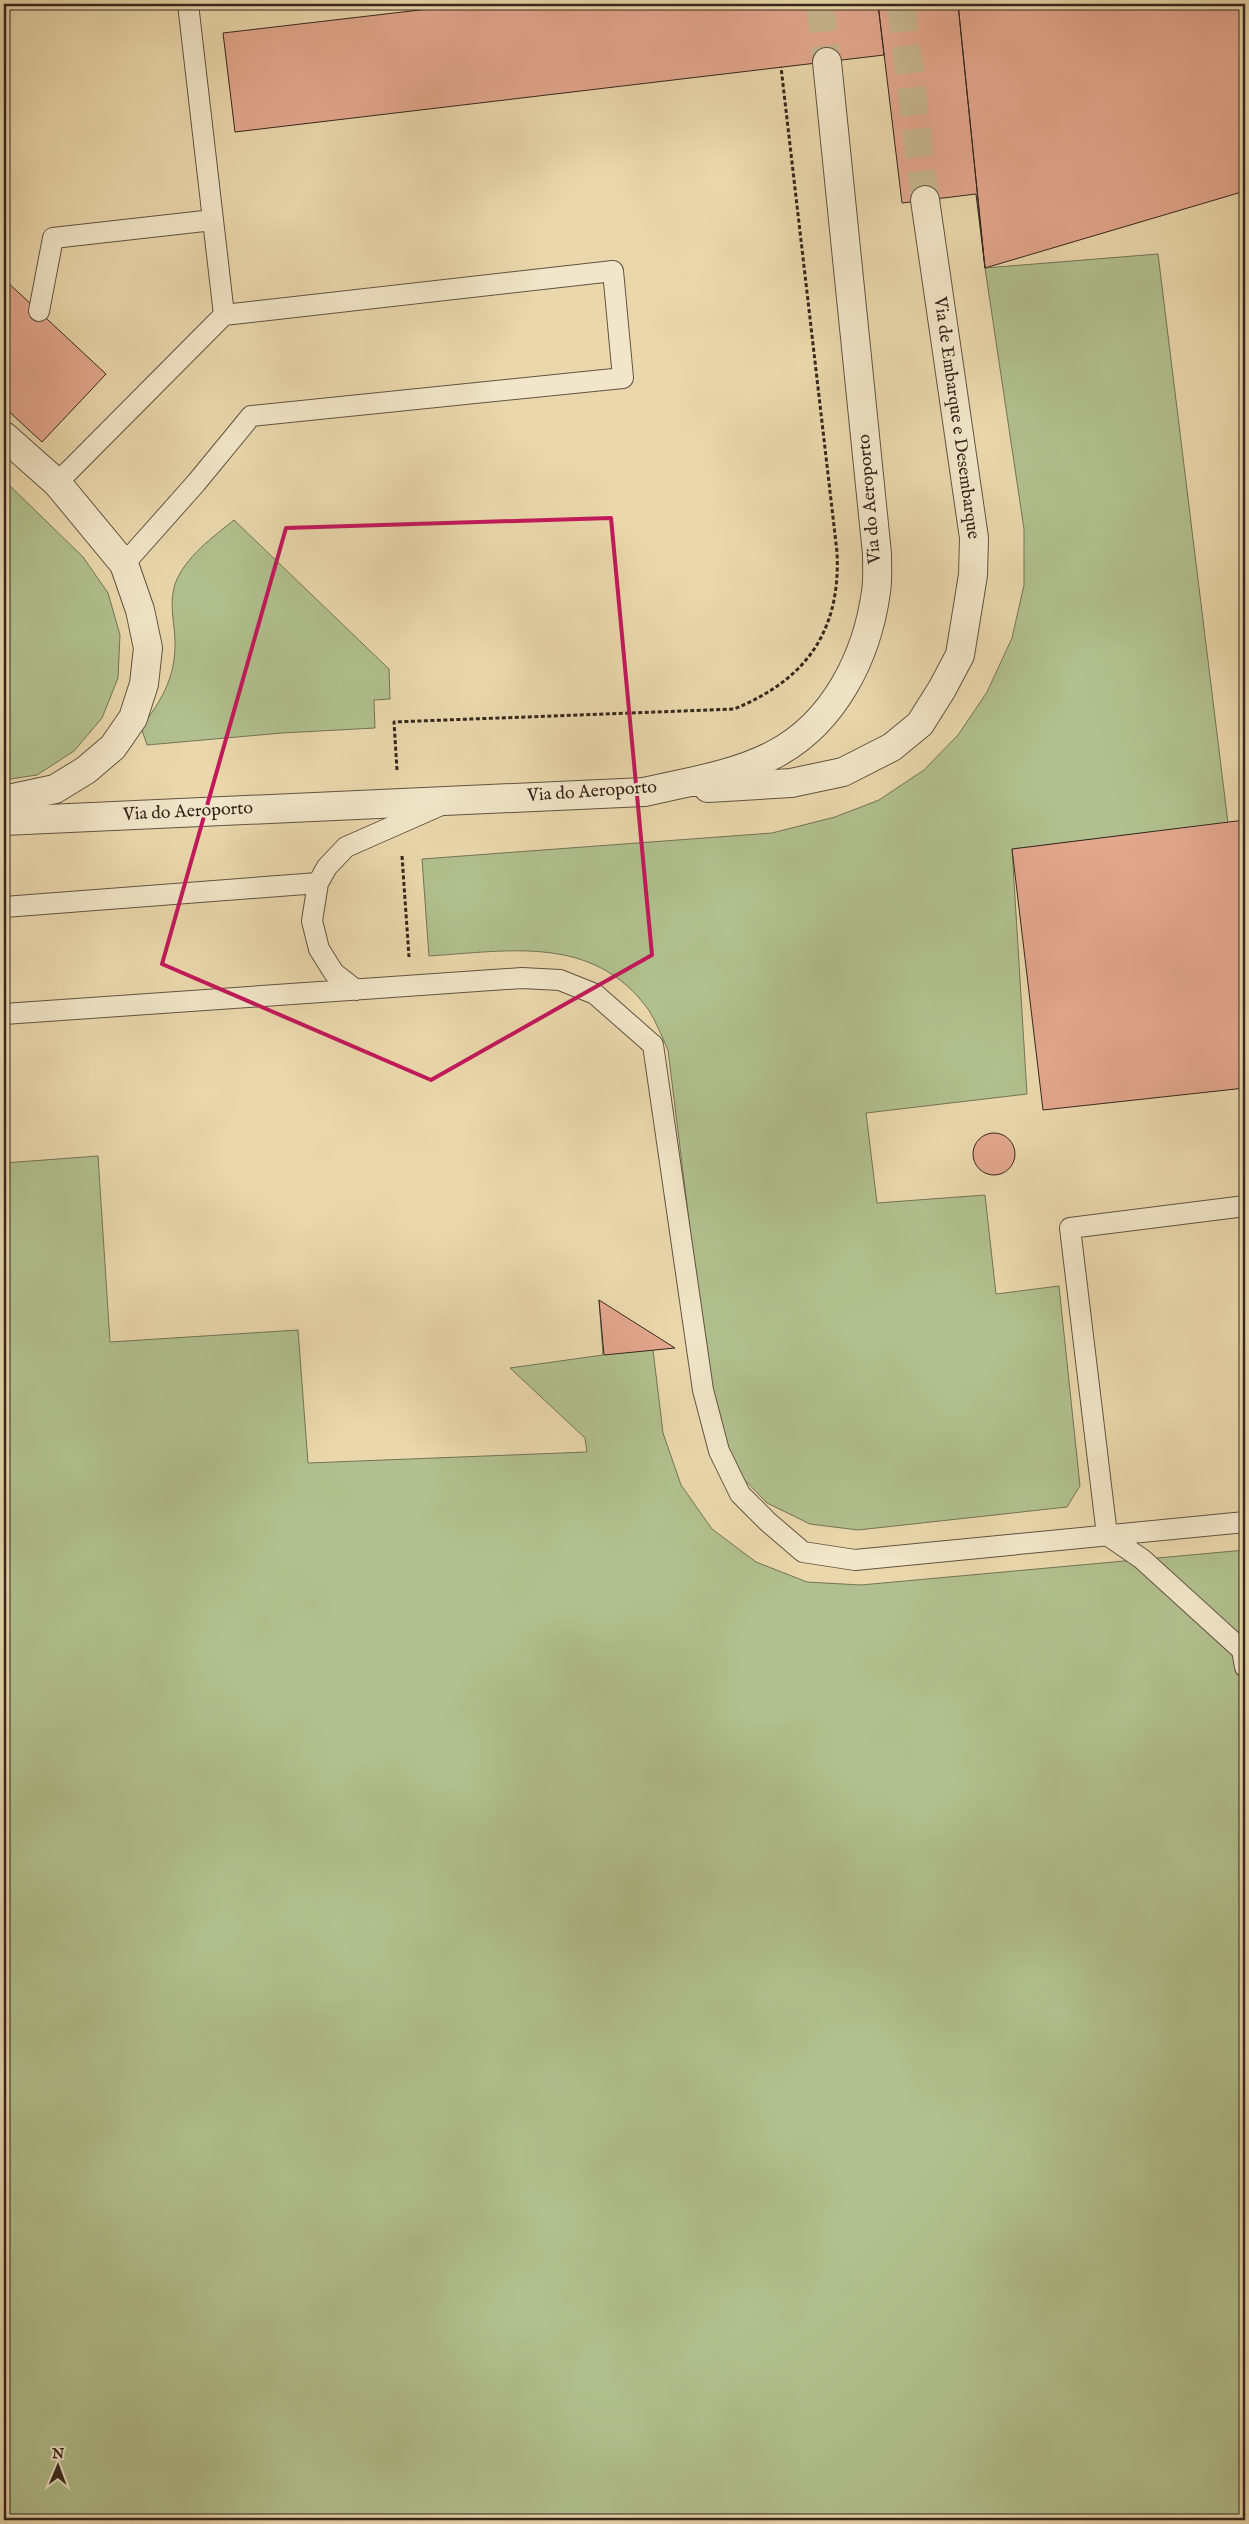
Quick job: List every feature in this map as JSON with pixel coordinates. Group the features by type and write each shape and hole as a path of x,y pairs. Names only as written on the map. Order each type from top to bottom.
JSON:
{"street":[{"name":"Via do Aeroporto","path":"4,821 644,792 719,775 776,754 814,725 839,696 858,659 876,591 877,554 827,62"},
{"name":"Via de Embarque e Desembarque","path":"644,792 791,783 842,772 892,748 920,724 960,655 973,574 974,538 925,200"},
{"path":"4,436 57,483 124,564 140,610 148,648 144,684 133,718 113,747 86,770 55,789 4,800"}],"lane":[{"path":"188,4 224,314"},
{"path":"39,311 53,238 213,220"},
{"path":"57,483 224,314 613,271 623,378 251,416 196,483 124,564"},
{"path":"356,990 334,972 319,949 312,921 318,883 327,867 346,847 454,800"},
{"path":"4,906 318,883"},
{"path":"4,1014 522,978 560,980 596,994 653,1045 703,1390 719,1451 740,1494 768,1522 803,1552 855,1560 1245,1522"},
{"path":"1244,1653 1142,1559 1107,1535 1070,1228 1245,1206"}],"path":[{"path":"394,722 734,709 761,698 790,679 812,654 824,632 835,603 839,578 781,67"}],"highlighted area":[{"path":"611,518 652,955 431,1080 162,964 286,528"}],"green space":[{"path":"1158,254 1228,823 1012,849 1027,1094 866,1113 877,1203 985,1195 996,1294 1059,1286 1080,1486 1067,1507 858,1530 810,1524 767,1503 733,1468 714,1424 668,1050 651,1014 626,985 602,968 576,958 548,952 519,951 429,956 422,859 772,833 835,817 879,800 924,770 958,735 987,692 1012,638 1024,585 1024,529 985,268"},
{"path":"4,480 83,557 108,593 120,635 118,678 102,718 74,751 37,775 4,780"},
{"path":"234,520 389,669 390,699 374,700 375,728 282,733 147,745 141,727 165,690 174,660 175,640 172,600 175,584 185,565 193,556"},
{"path":"98,1156 110,1342 298,1330 308,1463 587,1452 585,1438 510,1368 603,1355 599,1300 605,1354 653,1350 663,1433 681,1485 712,1529 756,1562 807,1582 861,1585 1245,1550 1245,2520 4,2520 4,1163"}],"building":[{"path":"471,4 878,4 884,55 235,132 223,33"},
{"path":"878,4 958,4 985,268 976,194 902,203"},
{"path":"958,4 1245,4 1245,191 985,268"},
{"path":"4,279 106,374 42,442 4,407"},
{"path":"1245,820 1245,1088 1043,1110 1012,849"},
{"path":"994,1133 1009,1139 1015,1154 1009,1169 994,1175 979,1169 973,1154 979,1139"},
{"path":"599,1300 675,1348 604,1355"}],"tunnel":[{"path":"820,4 827,62"},
{"path":"901,4 925,200"}]}
